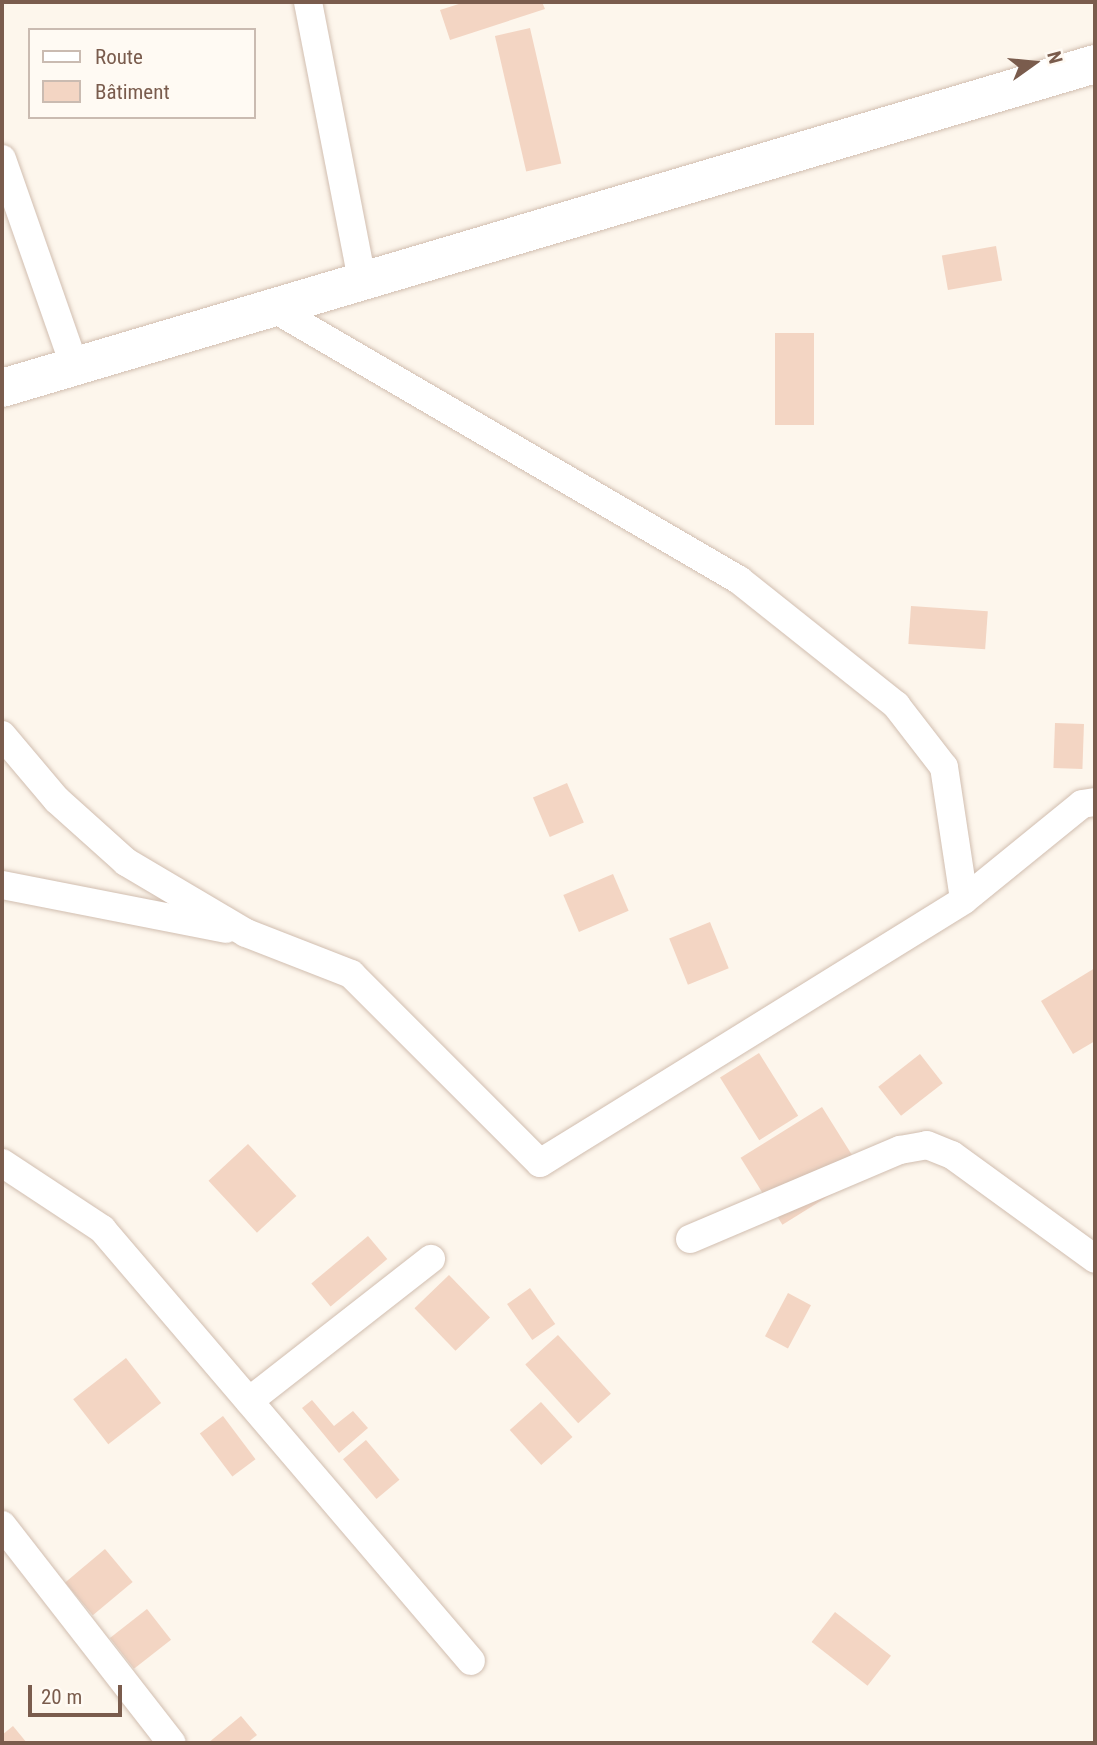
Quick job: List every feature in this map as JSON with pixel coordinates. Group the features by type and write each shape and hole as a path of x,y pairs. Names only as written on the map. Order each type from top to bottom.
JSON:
{"street":[{"path":"308,2 362,281"},
{"path":"2,388 76,370 362,281 1095,64"},
{"path":"2,159 76,370"},
{"path":"273,308 739,580 896,705 944,767 964,900"},
{"path":"2,735 57,800 126,862 246,933 351,974 540,1163 964,900 1082,804 1095,802"},
{"path":"2,885 246,933"},
{"path":"691,1239 901,1150 927,1145 952,1154 1095,1259"},
{"path":"2,1163 102,1229 471,1661"},
{"path":"250,1401 431,1259"},
{"path":"2,1525 172,1743"}],"building":[{"path":"465,2 542,2 545,9 450,40 440,10"},
{"path":"530,28 561,163 526,172 495,36"},
{"path":"996,246 1002,280 948,290 942,256"},
{"path":"775,333 814,333 814,425 775,425"},
{"path":"911,606 988,611 985,649 908,644"},
{"path":"1055,723 1084,724 1082,769 1053,768"},
{"path":"567,783 584,823 550,837 533,797"},
{"path":"613,874 629,911 579,932 563,895"},
{"path":"710,922 729,968 688,985 669,938"},
{"path":"1095,968 1095,1041 1073,1054 1041,1001"},
{"path":"759,1053 798,1116 759,1140 720,1077"},
{"path":"920,1054 943,1083 901,1116 878,1087"},
{"path":"822,1107 864,1174 782,1225 741,1158"},
{"path":"248,1144 296,1196 257,1233 209,1181"},
{"path":"368,1236 387,1259 331,1307 311,1284"},
{"path":"449,1275 490,1317 455,1351 414,1308"},
{"path":"530,1288 555,1324 532,1340 507,1304"},
{"path":"788,1293 811,1305 788,1348 765,1336"},
{"path":"558,1335 611,1394 578,1423 525,1364"},
{"path":"126,1358 161,1403 108,1444 73,1399"},
{"path":"312,1400 334,1426 353,1411 368,1428 339,1453 302,1408"},
{"path":"541,1402 572,1437 541,1465 510,1430"},
{"path":"223,1416 255,1459 232,1477 200,1433"},
{"path":"366,1440 399,1480 376,1499 343,1459"},
{"path":"105,1549 133,1582 93,1615 65,1582"},
{"path":"147,1609 171,1640 134,1669 110,1638"},
{"path":"835,1612 891,1656 868,1686 812,1642"},
{"path":"241,1716 257,1735 247,1743 208,1743"},
{"path":"13,1726 27,1743 2,1743 2,1735"}]}
